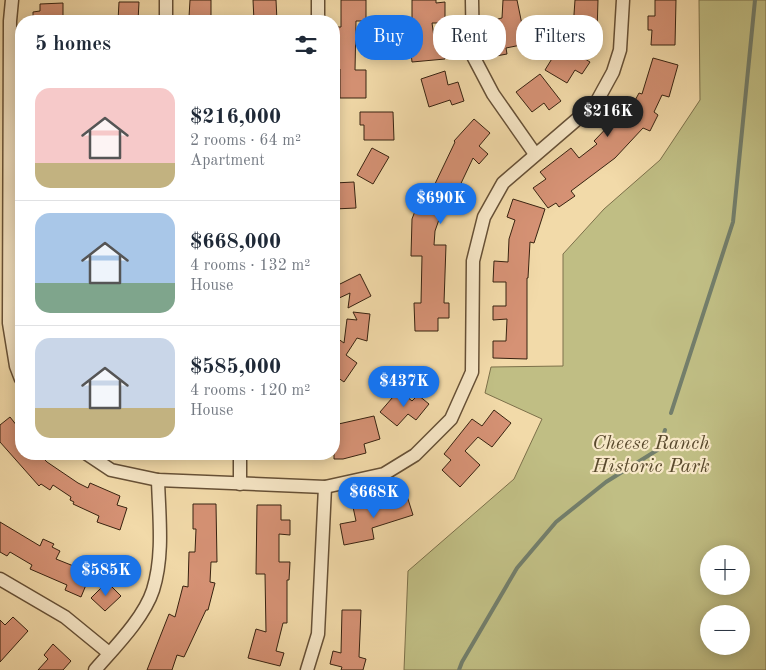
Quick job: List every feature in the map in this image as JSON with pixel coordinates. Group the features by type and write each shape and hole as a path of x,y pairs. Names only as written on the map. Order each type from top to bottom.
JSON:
{"street":[{"path":"12,0 10,21 9,322 15,360"},
{"path":"166,0 166,15"},
{"path":"318,0 318,15"},
{"path":"472,0 474,56 493,94 535,154"},
{"path":"96,460 111,470 158,480 325,487 384,474 415,456 451,419 472,372 474,262 484,217 503,183 596,103 613,72 620,50 624,0"},
{"path":"240,460 240,484"},
{"path":"95,670 133,627 152,592 159,554 158,480"},
{"path":"307,670 318,634 325,487"},
{"path":"0,579 65,617 109,653"}],"green space":[{"name":"Cheese Ranch Historic Park","path":"699,0 766,0 766,670 404,670 408,571 514,479 542,419 485,393 491,367 563,366 563,254 604,209 660,160 700,100"}],"building":[{"path":"190,0 211,0 211,15 189,15"},
{"path":"253,0 276,0 277,15 254,15"},
{"path":"341,0 366,0 366,15 355,15 355,70 366,70 366,98 340,98"},
{"path":"412,0 436,0 436,3 445,2 445,15 433,15 434,60 412,62 412,60 423,60 423,15 412,15"},
{"path":"503,0 517,0 520,15 516,15 516,46 506,48 506,15 502,15"},
{"path":"575,0 598,0 598,15 574,15"},
{"path":"655,0 676,0 675,45 651,45 652,30 648,30 648,16 655,16"},
{"path":"119,2 139,2 138,15 118,15"},
{"path":"63,3 63,15 33,15 33,12 40,11 40,4"},
{"path":"653,58 678,65 669,97 662,95 654,112 658,115 650,131 643,128 615,158 571,191 575,196 559,207 556,203 548,208 533,188 546,179 540,172 571,148 579,158 597,144 594,141 618,116 613,113 619,100 632,106 639,93 642,94"},
{"path":"551,60 587,60 590,62 582,74 575,70 567,83 545,70"},
{"path":"445,71 448,85 458,82 464,101 452,105 450,100 429,107 421,79"},
{"path":"540,74 561,101 549,110 544,103 532,112 516,92"},
{"path":"360,112 393,112 394,140 364,140 364,125 360,125"},
{"path":"474,119 490,133 479,146 488,154 479,164 473,158 455,196 457,197 452,211 443,208 435,231 434,245 446,245 444,303 449,303 449,318 438,318 438,331 415,331 414,303 421,303 422,256 411,256 412,219 425,185 433,188 454,141"},
{"path":"372,148 389,157 373,184 357,175"},
{"path":"354,182 356,208 340,209 340,183"},
{"path":"513,199 545,209 534,243 530,242 527,278 527,359 493,358 493,341 506,341 507,319 493,320 493,306 506,306 506,282 493,282 494,261 508,262 509,239 515,220 507,217"},
{"path":"360,274 371,296 348,308 350,293 340,298 340,284"},
{"path":"353,312 370,314 367,341 357,338 346,355 357,363 344,382 340,379 340,340 344,343 347,319 357,320"},
{"path":"399,390 412,401 418,395 429,404 416,420 408,414 397,426 380,412"},
{"path":"494,410 511,423 492,447 478,437 465,451 480,465 460,487 442,470 451,460 444,454 472,419 482,426"},
{"path":"374,416 380,439 364,444 366,453 340,459 340,424"},
{"path":"10,417 15,423 15,459 0,442 0,425"},
{"path":"16,460 45,460 88,488 90,483 120,496 117,505 127,508 120,530 97,522 99,516 73,504 74,502 70,500 71,497 53,485 50,490 41,484 39,486"},
{"path":"407,496 413,515 372,528 374,539 344,545 340,524 356,521 353,507 372,503 373,507"},
{"path":"193,504 216,504 217,562 211,562 210,582 215,583 208,610 206,610 184,657 177,655 172,670 147,670 169,614 175,617 183,586 188,587 189,552 195,552 196,529 193,529"},
{"path":"257,505 281,505 281,520 290,520 290,535 279,534 279,562 290,562 289,580 287,580 287,623 283,623 276,651 284,653 280,666 248,658 256,629 266,632 265,574 256,574"},
{"path":"0,522 40,546 43,539 54,544 52,547 60,551 56,559 91,573 81,597 65,590 67,585 30,569 32,565 10,552 7,556 0,552"},
{"path":"107,582 121,596 105,611 91,598"},
{"path":"342,610 361,610 359,657 366,659 363,670 341,670 342,667 330,664 333,651 341,653"},
{"path":"13,617 28,631 0,662 0,620 5,625"},
{"path":"53,644 71,661 63,670 38,670 48,659 44,655"}],"waterway":[{"path":"671,413 733,222 755,0"},
{"path":"459,670 517,568 556,522 606,482 659,449 665,430"}]}
